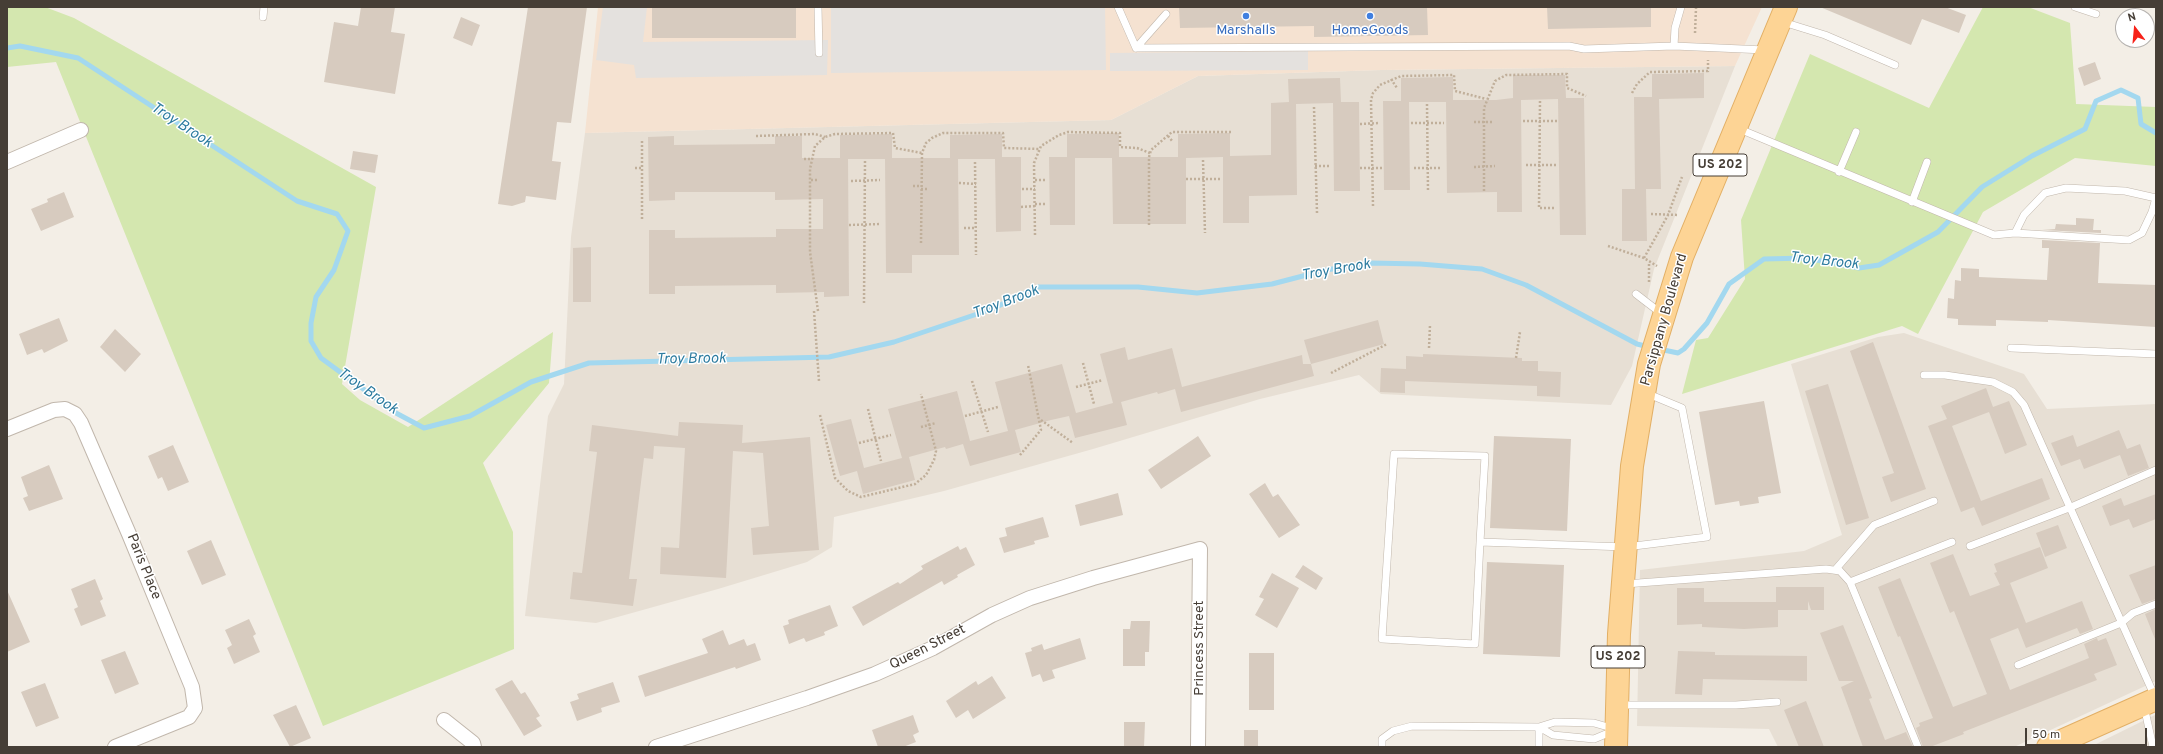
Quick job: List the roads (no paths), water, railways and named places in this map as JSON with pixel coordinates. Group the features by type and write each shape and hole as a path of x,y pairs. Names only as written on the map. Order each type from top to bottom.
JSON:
{"main road":[{"name":"Parsippany Boulevard","path":"1616,738 1619,634 1632,466 1649,364 1682,257 1735,127 1784,14"},
{"path":"2048,747 2152,701"}],"street":[{"path":"7,162 81,130"},
{"name":"Paris Place","path":"7,429 54,410 65,409 75,414 81,423 129,534 192,687 194,708 189,717 115,747"},
{"name":"Queen Street","path":"656,747 808,698 875,674 933,648 992,614 1030,598 1093,578 1200,549"},
{"name":"Princess Street","path":"1198,747 1200,549"},
{"path":"444,720 473,743 474,747"}],"lane":[{"path":"263,17 264,7"},
{"path":"818,7 819,53"},
{"path":"1118,7 1136,48"},
{"path":"1674,46 1675,28 1681,7"},
{"path":"2075,7 2096,14"},
{"path":"1136,48 1166,14"},
{"path":"1784,14 1825,36 1895,65"},
{"path":"1136,48 1569,46 1584,50 1674,46 1769,50"},
{"path":"1735,127 1839,172 1994,235 2015,233 2128,240 2142,233 2152,212 2156,198 2124,191 2066,188 2045,194 2024,216 2015,233"},
{"path":"1839,172 1856,132"},
{"path":"1912,202 1927,162"},
{"path":"1636,294 1662,321"},
{"path":"2011,348 2156,354"},
{"path":"1924,375 1945,375 1993,382 2013,392 2024,405 2121,623 2152,701 2153,747"},
{"path":"1480,542 1626,547 1707,538 1682,408 1644,392"},
{"path":"1394,454 1485,456 1480,542 1476,644 1382,640 1394,454"},
{"path":"1970,546 2069,508 2156,470"},
{"path":"1835,570 1874,525 1934,500"},
{"path":"1850,582 1952,542"},
{"path":"1623,585 1826,569 1840,571 1850,582 1918,747"},
{"path":"2018,664 2121,623 2133,613 2156,604"},
{"path":"1617,705 1736,705 1776,702"},
{"path":"1382,747 1382,739 1393,731 1412,726 1539,727 1555,722 1594,723 1616,738"},
{"path":"1539,727 1553,735 1594,739 1616,738"},
{"path":"1539,727 1539,747"}],"waterway":[{"name":"Troy Brook","path":"7,48 20,46 78,58 297,201 337,214 348,231 334,270 316,297 311,323 311,341 321,358 396,413 424,428 470,416 531,382 589,363 829,357 894,342 992,309 1038,287 1138,287 1197,293 1272,284 1326,270 1371,263 1420,264 1482,269 1526,285 1637,344 1649,347"},
{"name":"Troy Brook","path":"1659,349 1678,353 1684,349 1707,323 1729,284 1764,259 1806,258 1859,268 1879,265 1938,232 1982,187 2032,156 2085,129 2096,101 2121,90 2138,98 2141,124 2156,133"}],"place":[{"name":"Marshalls","path":"1246,16"},
{"name":"HomeGoods","path":"1370,16"}]}
